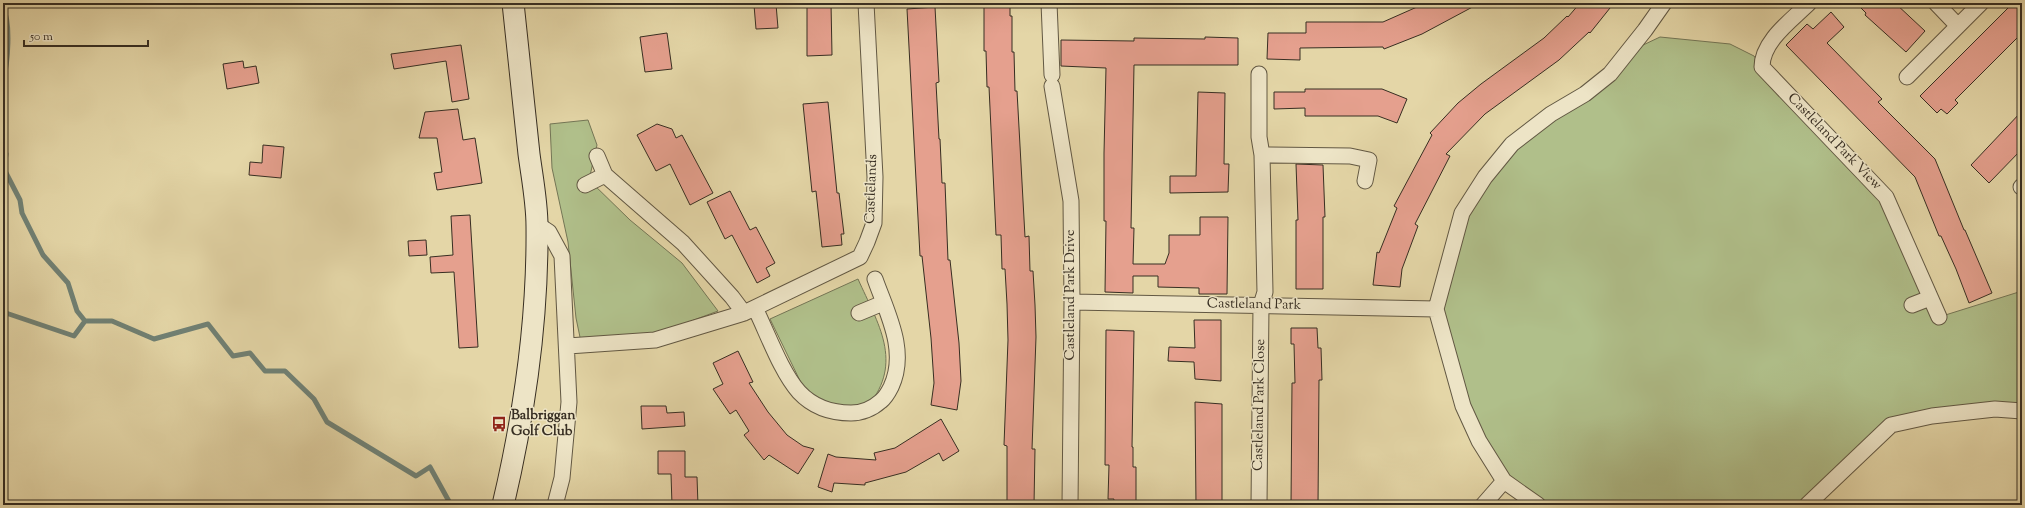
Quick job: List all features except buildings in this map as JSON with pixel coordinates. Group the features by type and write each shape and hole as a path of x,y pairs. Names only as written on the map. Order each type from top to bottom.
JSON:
{"main road":[{"path":"503,505 517,444 527,387 534,328 537,224 513,3"}],"street":[{"name":"Castlelands","path":"568,346 655,340 749,310 860,256 874,223 875,177 866,3"},
{"name":"Castleland Park Drive","path":"1049,3 1052,80 1071,201 1072,302 1070,505"},
{"path":"1538,505 1504,481 1479,441 1463,406 1436,310 1462,213 1485,177 1512,144 1551,114 1585,94 1610,74 1645,30 1664,3"},
{"name":"Castleland Park View","path":"1808,3 1770,43 1762,58 1762,67 1886,197 1939,317"},
{"path":"1936,3 1958,26"},
{"path":"1907,77 1981,3"},
{"name":"Castleland Park Close","path":"1259,74 1259,137 1262,155 1265,292 1261,305 1259,505"},
{"path":"1262,155 1350,156 1369,160 1365,180"},
{"path":"597,156 605,175 683,243 732,297 749,310 799,391 817,406 833,412 853,413 870,410 886,398 896,377 898,348 892,324 875,279"},
{"path":"585,185 605,175"},
{"path":"537,224 549,232 562,256 564,318 568,346 570,402 562,478 555,505"},
{"path":"1912,305 1930,298"},
{"name":"Castleland Park","path":"1072,302 1436,310"},
{"path":"859,313 883,303"},
{"path":"1807,505 1891,425 1932,416 1995,408 2022,411"},
{"path":"1483,505 1504,481"}],"green space":[{"path":"1660,37 1730,44 1754,56 1762,67 1871,180 1939,317 2022,291 2022,406 1891,425 1807,505 1538,505 1504,481 1479,441 1441,308 1462,213 1512,144 1641,46"},
{"path":"588,120 597,145 589,180 630,220 682,263 718,311 654,335 581,342 576,318 568,242 552,168 550,124"},
{"path":"858,279 873,312 884,343 886,358 884,374 879,390 868,406 839,409 805,391 770,319"}],"waterway":[{"path":"3,8 6,14 8,33 6,64 3,80"},
{"path":"3,146 6,154 4,169 20,200 22,213 43,255 68,283 77,311 85,321"},
{"path":"3,312 74,336 85,321"},
{"path":"85,321 112,321 154,339 208,324 233,356 250,353 265,371 285,371 314,399 327,422 416,476 430,467 451,505"}],"place":[{"name":"Balbriggan Golf Club","path":"499,424"}]}
